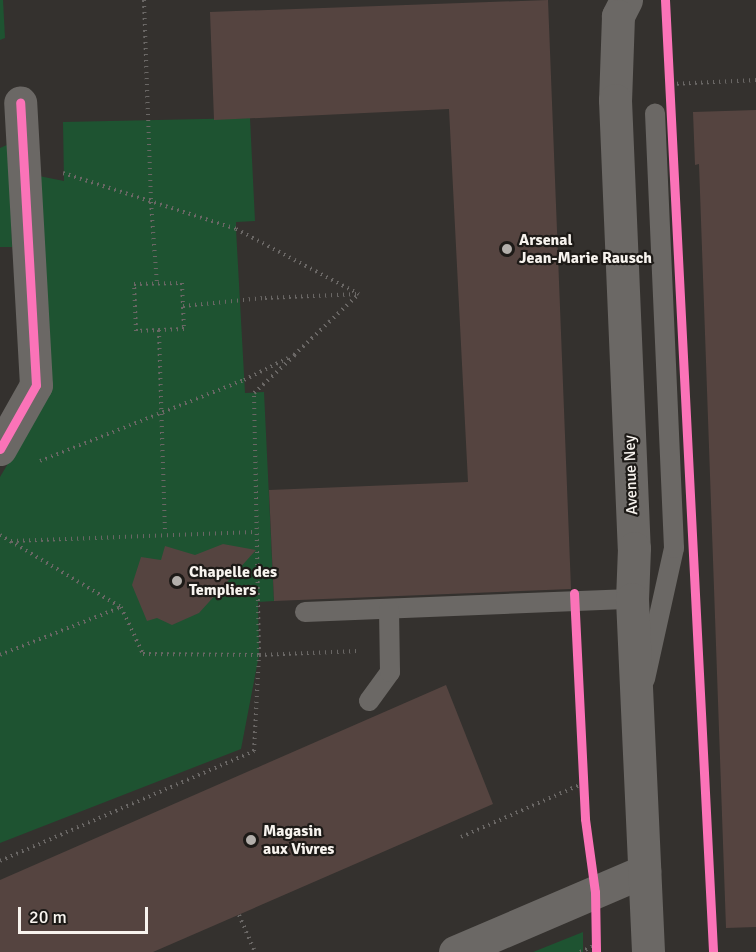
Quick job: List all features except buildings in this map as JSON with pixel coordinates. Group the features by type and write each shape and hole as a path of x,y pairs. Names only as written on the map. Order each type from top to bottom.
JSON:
{"street":[{"name":"Avenue Ney","path":"626,0 618,16 615,100 634,548 632,599 648,952"},
{"path":"0,448 36,385 14,106"},
{"path":"455,952 644,871"}],"lane":[{"path":"638,704 661,617 674,548 655,113"},
{"path":"305,612 632,599"},
{"path":"369,701 390,672 389,609"}],"path":[{"path":"144,0 151,202 157,284"},
{"path":"668,74 669,96"},
{"path":"668,84 756,80"},
{"path":"57,171 236,229 359,294"},
{"path":"182,283 183,306 184,329 136,331 134,284 182,283"},
{"path":"183,306 265,298 359,294"},
{"path":"0,861 254,752 259,655 254,393 359,294"},
{"path":"159,330 165,534"},
{"path":"32,464 244,380 295,355"},
{"path":"11,541 255,532"},
{"path":"0,535 121,607 143,654 259,655 359,651"},
{"path":"0,655 121,607"},
{"path":"461,837 584,787 583,772"},
{"path":"580,952 596,949 595,892"},
{"path":"239,915 255,952"}],"green space":[{"path":"0,0 3,0 5,38 0,40"},
{"path":"250,118 255,221 236,222 236,229 245,393 264,392 274,601 258,602 259,655 241,749 0,843 0,477 51,390 39,176 64,181 63,122"},
{"path":"9,144 12,247 0,247 0,148"},
{"path":"583,932 583,952 533,952"}],"cycle path":[{"path":"665,0 713,952"},
{"path":"0,449 36,385 20,102"},
{"path":"574,593 585,819 595,892 596,952"}],"place":[{"name":"Arsenal Jean-Marie Rausch","path":"507,249"},
{"name":"Chapelle des Templiers","path":"177,581"},
{"name":"Magasin aux Vivres","path":"251,840"}]}
